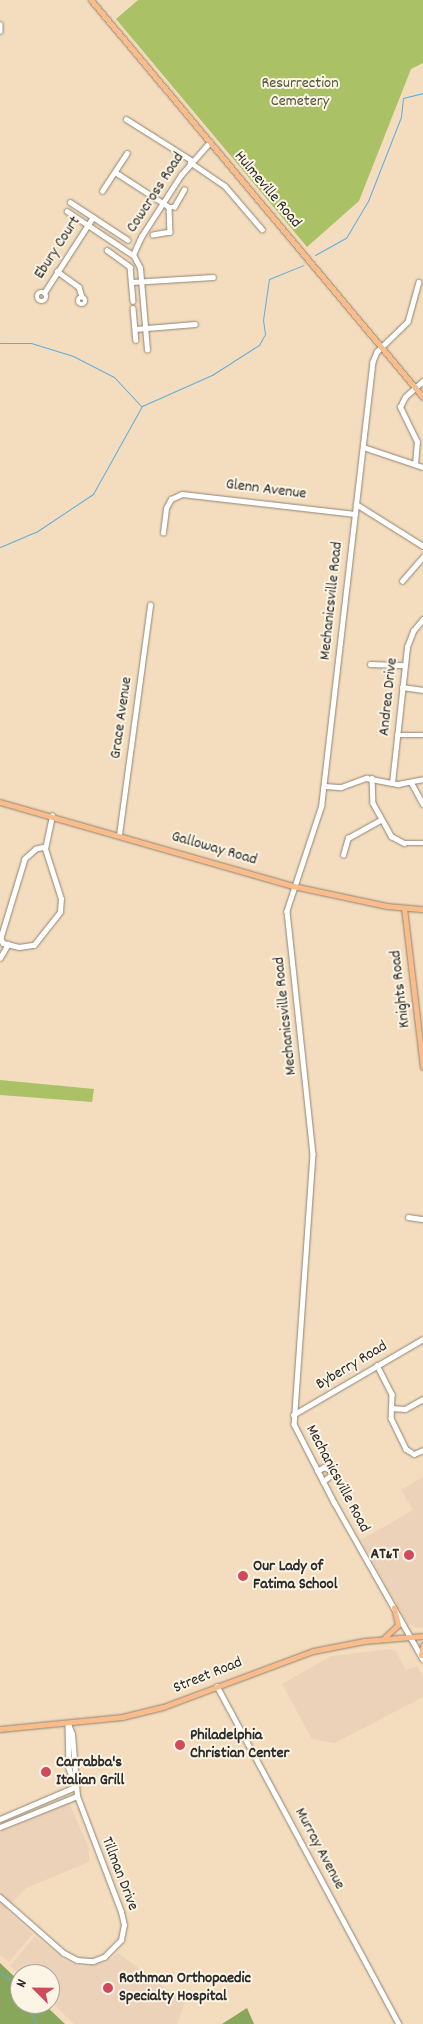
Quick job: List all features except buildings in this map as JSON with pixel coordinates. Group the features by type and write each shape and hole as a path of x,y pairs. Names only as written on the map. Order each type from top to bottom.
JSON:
{"main road":[{"name":"Hulmeville Road","path":"91,0 423,397"},
{"name":"Galloway Road","path":"0,802 293,886 404,908 423,909"},
{"name":"Knights Road","path":"404,908 423,1067"},
{"path":"380,1639 397,1628 394,1607"},
{"name":"Street Road","path":"0,1729 68,1724 141,1713 295,1656 380,1639 423,1636"},
{"path":"422,1657 423,1645"}],"street":[{"path":"0,24 0,31"},
{"path":"126,119 225,186 262,229"},
{"name":"Cowcross Road","path":"147,350 142,281 139,265 133,255 140,237 190,161 210,142"},
{"path":"102,192 128,153"},
{"path":"115,172 168,207 174,207 184,190"},
{"path":"70,202 128,240"},
{"path":"153,235 170,232 168,207"},
{"path":"67,211 133,255"},
{"name":"Ebury Court","path":"44,293 93,217"},
{"path":"107,250 126,262 132,282 133,301"},
{"path":"57,271 78,287 82,297"},
{"path":"132,282 213,277"},
{"path":"382,348 408,322 419,282"},
{"path":"133,308 136,340"},
{"path":"136,329 195,324"},
{"name":"Mechanicsville Road","path":"382,348 373,362 319,820 293,886 287,914 313,1154 293,1415 298,1435 317,1471 422,1657"},
{"path":"415,464 417,442 400,407 402,401 423,381"},
{"path":"363,446 423,467"},
{"name":"Glenn Avenue","path":"163,534 166,508 174,497 198,494 355,514"},
{"path":"356,504 423,546"},
{"path":"402,581 423,556"},
{"name":"Grace Avenue","path":"120,835 150,605"},
{"name":"Andrea Drive","path":"392,783 402,687 410,637 423,618"},
{"path":"370,664 405,665"},
{"path":"402,687 423,690"},
{"path":"397,735 423,735"},
{"path":"372,778 372,797 380,820 395,840 423,844"},
{"path":"324,786 341,787 372,778 392,783 423,779"},
{"path":"411,782 423,804"},
{"path":"45,847 36,849 25,860 0,942 27,947 36,943 59,915 61,898 45,847 52,816"},
{"path":"343,855 348,838 380,820"},
{"path":"0,958 8,944"},
{"path":"408,1217 423,1219"},
{"name":"Byberry Road","path":"293,1415 423,1339"},
{"path":"377,1365 392,1394 392,1423 408,1452 417,1454 423,1450"},
{"path":"392,1408 405,1409 423,1399"},
{"path":"317,1471 324,1467 330,1470 332,1475 323,1482"},
{"name":"Murray Avenue","path":"217,1686 399,2024"},
{"name":"Tillman Drive","path":"0,1896 71,1958 86,1962 98,1960 117,1947 123,1934 123,1918 77,1796 69,1768 68,1724"},
{"path":"0,1819 75,1787"},
{"path":"0,1827 77,1796"}],"shaded area":[{"path":"423,1477 423,1628 417,1628 407,1623 361,1540 413,1510 401,1490"},
{"path":"391,1649 396,1651 406,1670 417,1666 423,1677 423,1697 335,1743 312,1739 282,1684 331,1656"},
{"path":"69,1803 89,1848 89,1862 26,1888 6,1910 33,1934 9,1962 0,1955 0,1832"},
{"name":"Rothman Orthopaedic Specialty Hospital","path":"35,1936 64,1960 80,1967 106,1962 118,1953 185,2002 177,2024 74,2024 60,2011 60,1964 12,1964"}],"green space":[{"name":"Resurrection Cemetery","path":"138,0 423,0 423,63 411,69 359,201 307,247 116,19"},
{"path":"0,1080 94,1089 92,1102 0,1095"},
{"path":"0,1963 10,1972 10,2014 54,2014 65,2024 0,2024"},
{"path":"247,2008 254,2024 222,2024"}],"waterway":[{"path":"315,255 346,238 368,201 401,117 403,98 423,93"},
{"path":"0,547 36,532 93,494 142,406 212,375 259,345 265,334 263,320 269,279 303,265"},
{"path":"0,343 31,343 73,356 114,377 141,406"},
{"path":"0,1973 10,1979"},
{"path":"31,2014 37,2024"}],"place":[{"name":"AT&T","path":"409,1555"},
{"name":"Our Lady of Fatima School","path":"243,1576"},
{"name":"Philadelphia Christian Center","path":"180,1745"},
{"name":"Carrabba's Italian Grill","path":"46,1772"},
{"name":"Rothman Orthopaedic Specialty Hospital","path":"108,1988"}]}
